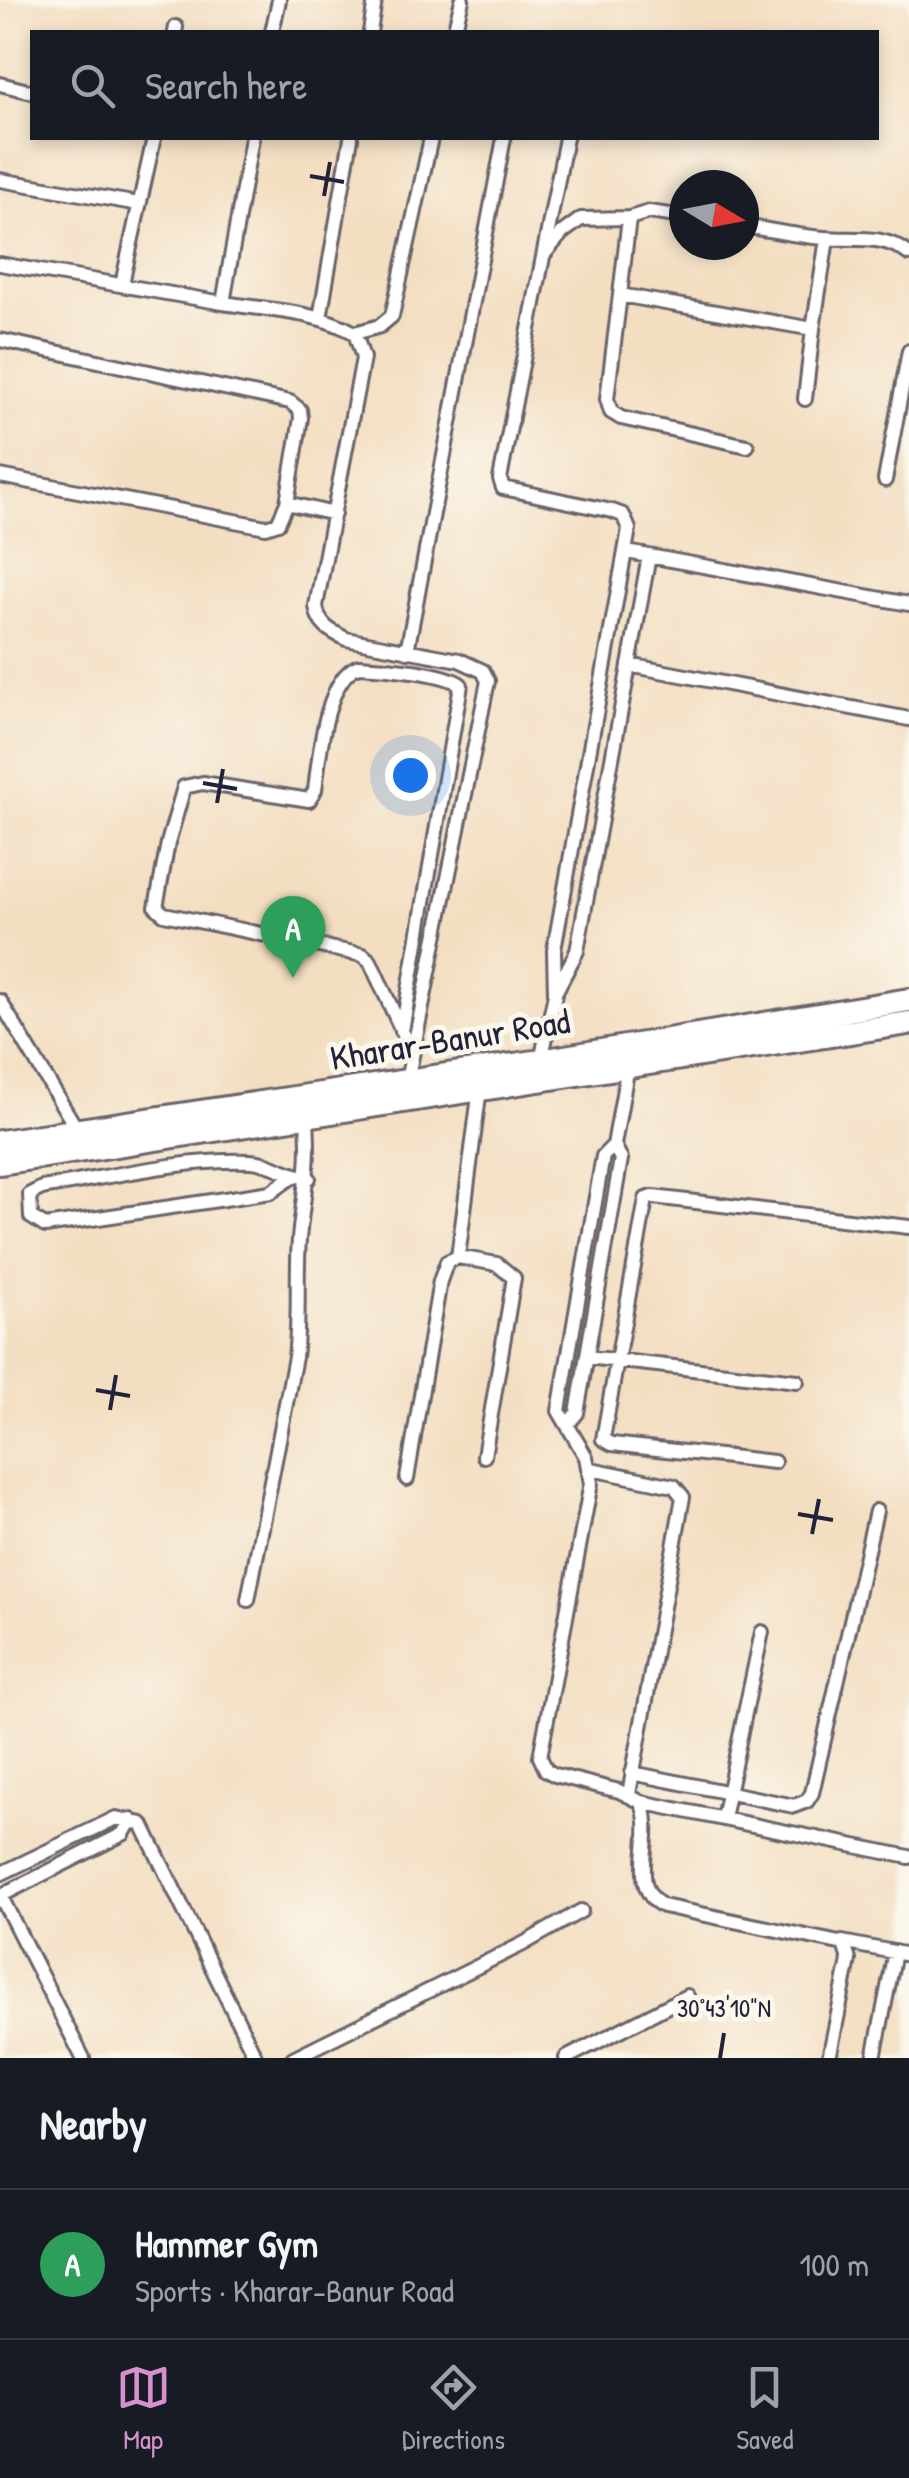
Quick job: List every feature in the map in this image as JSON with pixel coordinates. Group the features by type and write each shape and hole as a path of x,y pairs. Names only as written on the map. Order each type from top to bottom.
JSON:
{"highway":[{"name":"Kharar-Banur Road","path":"0,1142 80,1139 408,1081 511,1075 540,1061 909,1000"},
{"path":"0,1163 80,1139 306,1114 480,1088 511,1075 628,1066 909,1023"}],"street":[{"path":"272,30 279,0"},
{"path":"370,30 375,0"},
{"path":"454,30 462,0"},
{"path":"0,84 30,92"},
{"path":"122,284 154,140"},
{"path":"223,303 252,140"},
{"path":"320,318 351,140"},
{"path":"0,264 320,318 355,333 380,326 392,316 431,140"},
{"path":"407,652 504,140"},
{"path":"540,1061 554,994 554,950 630,529 623,515 504,488 500,483 499,471 566,140"},
{"path":"0,180 139,204"},
{"path":"544,255 581,218 629,218 649,212 669,214"},
{"path":"629,218 607,399 612,412 620,418 747,446"},
{"path":"759,228 827,239 874,238 899,246 909,254"},
{"path":"804,399 827,239"},
{"path":"620,296 812,328"},
{"path":"355,333 364,358 316,606 317,618 329,631 346,639 459,660 483,671 488,681 408,1081"},
{"path":"0,340 296,405 301,418 287,503 278,523 266,527 0,476"},
{"path":"885,480 909,351"},
{"path":"287,503 334,514"},
{"path":"628,552 909,604"},
{"path":"554,994 576,952 648,556"},
{"path":"629,665 909,719"},
{"path":"402,1030 461,689 457,681 359,666 344,675 333,698 315,790 309,800 203,783 184,787 156,907 164,914 363,954 370,961 406,1039 415,1046"},
{"path":"0,1001 80,1139"},
{"path":"628,1066 614,1145 604,1156 597,1190 558,1412 591,1470 592,1484 540,1756 546,1770 555,1776 635,1798 909,1857"},
{"path":"458,1257 480,1088"},
{"path":"248,1600 300,1320 299,1239 309,1178 306,1114"},
{"path":"568,1424 577,1413 616,1192 621,1159 614,1145"},
{"path":"292,1176 270,1192 45,1226 32,1217 30,1204 30,1194 42,1188 218,1162 274,1164 292,1176 309,1178"},
{"path":"597,1190 909,1227"},
{"path":"648,1197 602,1432 606,1442 774,1462"},
{"path":"407,1479 440,1281 447,1262 458,1257 497,1264 514,1278 484,1456"},
{"path":"587,1356 797,1381"},
{"path":"591,1470 674,1486 680,1488 683,1497 632,1773 635,1798 648,1828 644,1884 652,1900 664,1906 902,1953 874,2058"},
{"path":"632,1773 794,1806 807,1801 812,1793 876,1511"},
{"path":"723,1818 762,1632"},
{"path":"0,1874 116,1818 142,1824 256,2058"},
{"path":"84,2058 0,1895 123,1834 131,1820"},
{"path":"293,2058 581,1912"},
{"path":"830,2058 849,1960 848,1948 840,1941"},
{"path":"566,2058 687,1996"}],"place":[{"name":"Hammer Gym","path":"293,978"}]}
